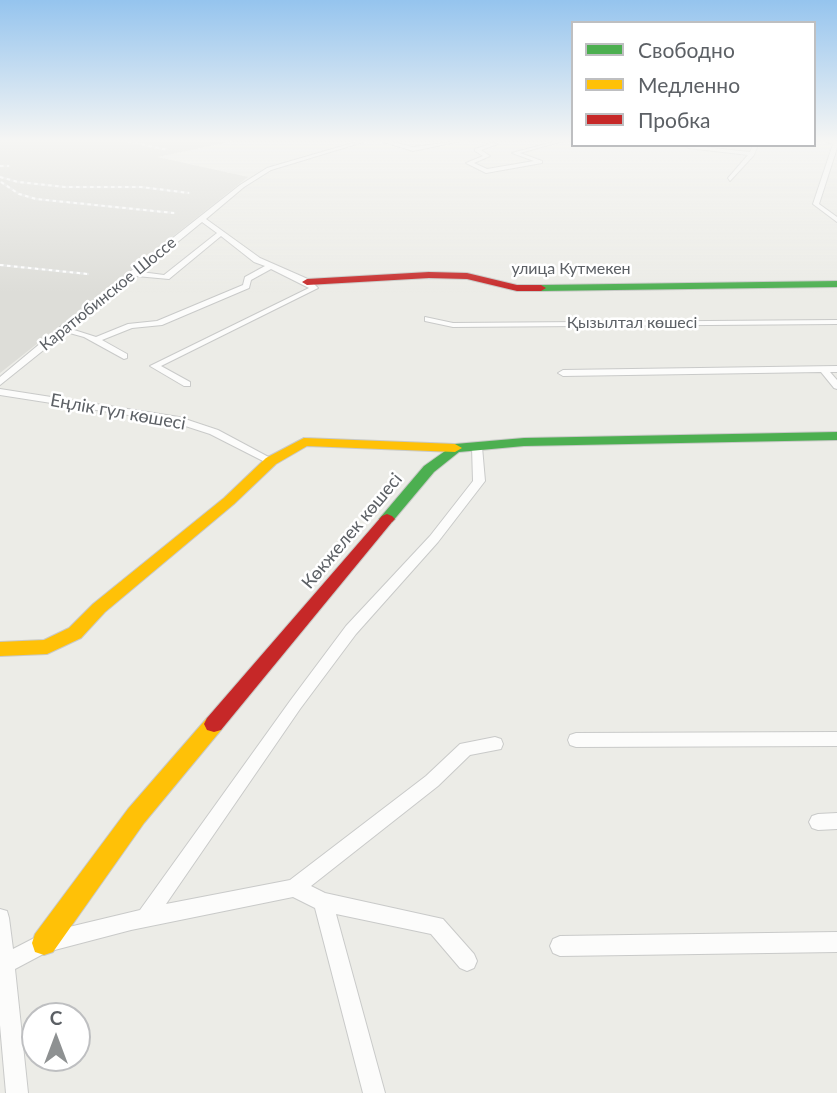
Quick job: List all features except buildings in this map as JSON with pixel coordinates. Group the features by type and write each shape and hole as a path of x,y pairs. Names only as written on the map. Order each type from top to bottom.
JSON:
{"street":[{"name":"Каратюбинское Шоссе","path":"0,382 236,191"},
{"path":"820,191 816,204 837,220"},
{"path":"187,384 154,366 313,289 307,282 257,260 202,219"},
{"path":"132,273 166,277 221,233"},
{"path":"95,340 131,326 159,323 246,286 248,279 271,266"},
{"name":"улица Кутмекен","path":"307,282 429,275 467,276 517,288 837,284"},
{"name":"Қызылтал көшесі","path":"428,319 453,325 837,322"},
{"path":"63,329 95,340 124,356"},
{"path":"563,373 837,369"},
{"path":"824,370 837,386"},
{"name":"Еңлік гүл көшесі","path":"0,392 175,419 214,432 271,461"},
{"path":"0,649 47,648 75,633 99,608 229,501 271,461 304,442 477,447 524,442 837,436"},
{"name":"Көкжелек көшесі","path":"44,943 136,816 429,469 455,447"},
{"path":"145,919 351,630 434,539 479,481 477,447"},
{"path":"576,740 837,739"},
{"path":"5,963 44,943 294,888 432,781 466,748 495,744"},
{"path":"818,822 837,821"},
{"path":"294,888 323,902 436,926 467,961"},
{"path":"323,902 374,1093"},
{"path":"0,918 17,1093"},
{"path":"560,946 837,942"}],"shaded area":[{"path":"0,191 230,191 0,373"}],"railway":[{"path":"15,191 36,199 174,213"},
{"path":"173,191 189,193"},
{"path":"0,265 88,274"}],"traffic: fast":[{"path":"541,288 837,284"},
{"path":"387,519 429,469 455,448 524,442 837,436"}],"traffic: slow":[{"path":"0,649 47,647 75,633 99,608 229,501 271,461 304,442 455,448"},
{"path":"44,943 136,816 214,724"}],"traffic: jam":[{"path":"307,282 429,275 467,276 517,288 541,288"},
{"path":"214,724 387,519"}]}
